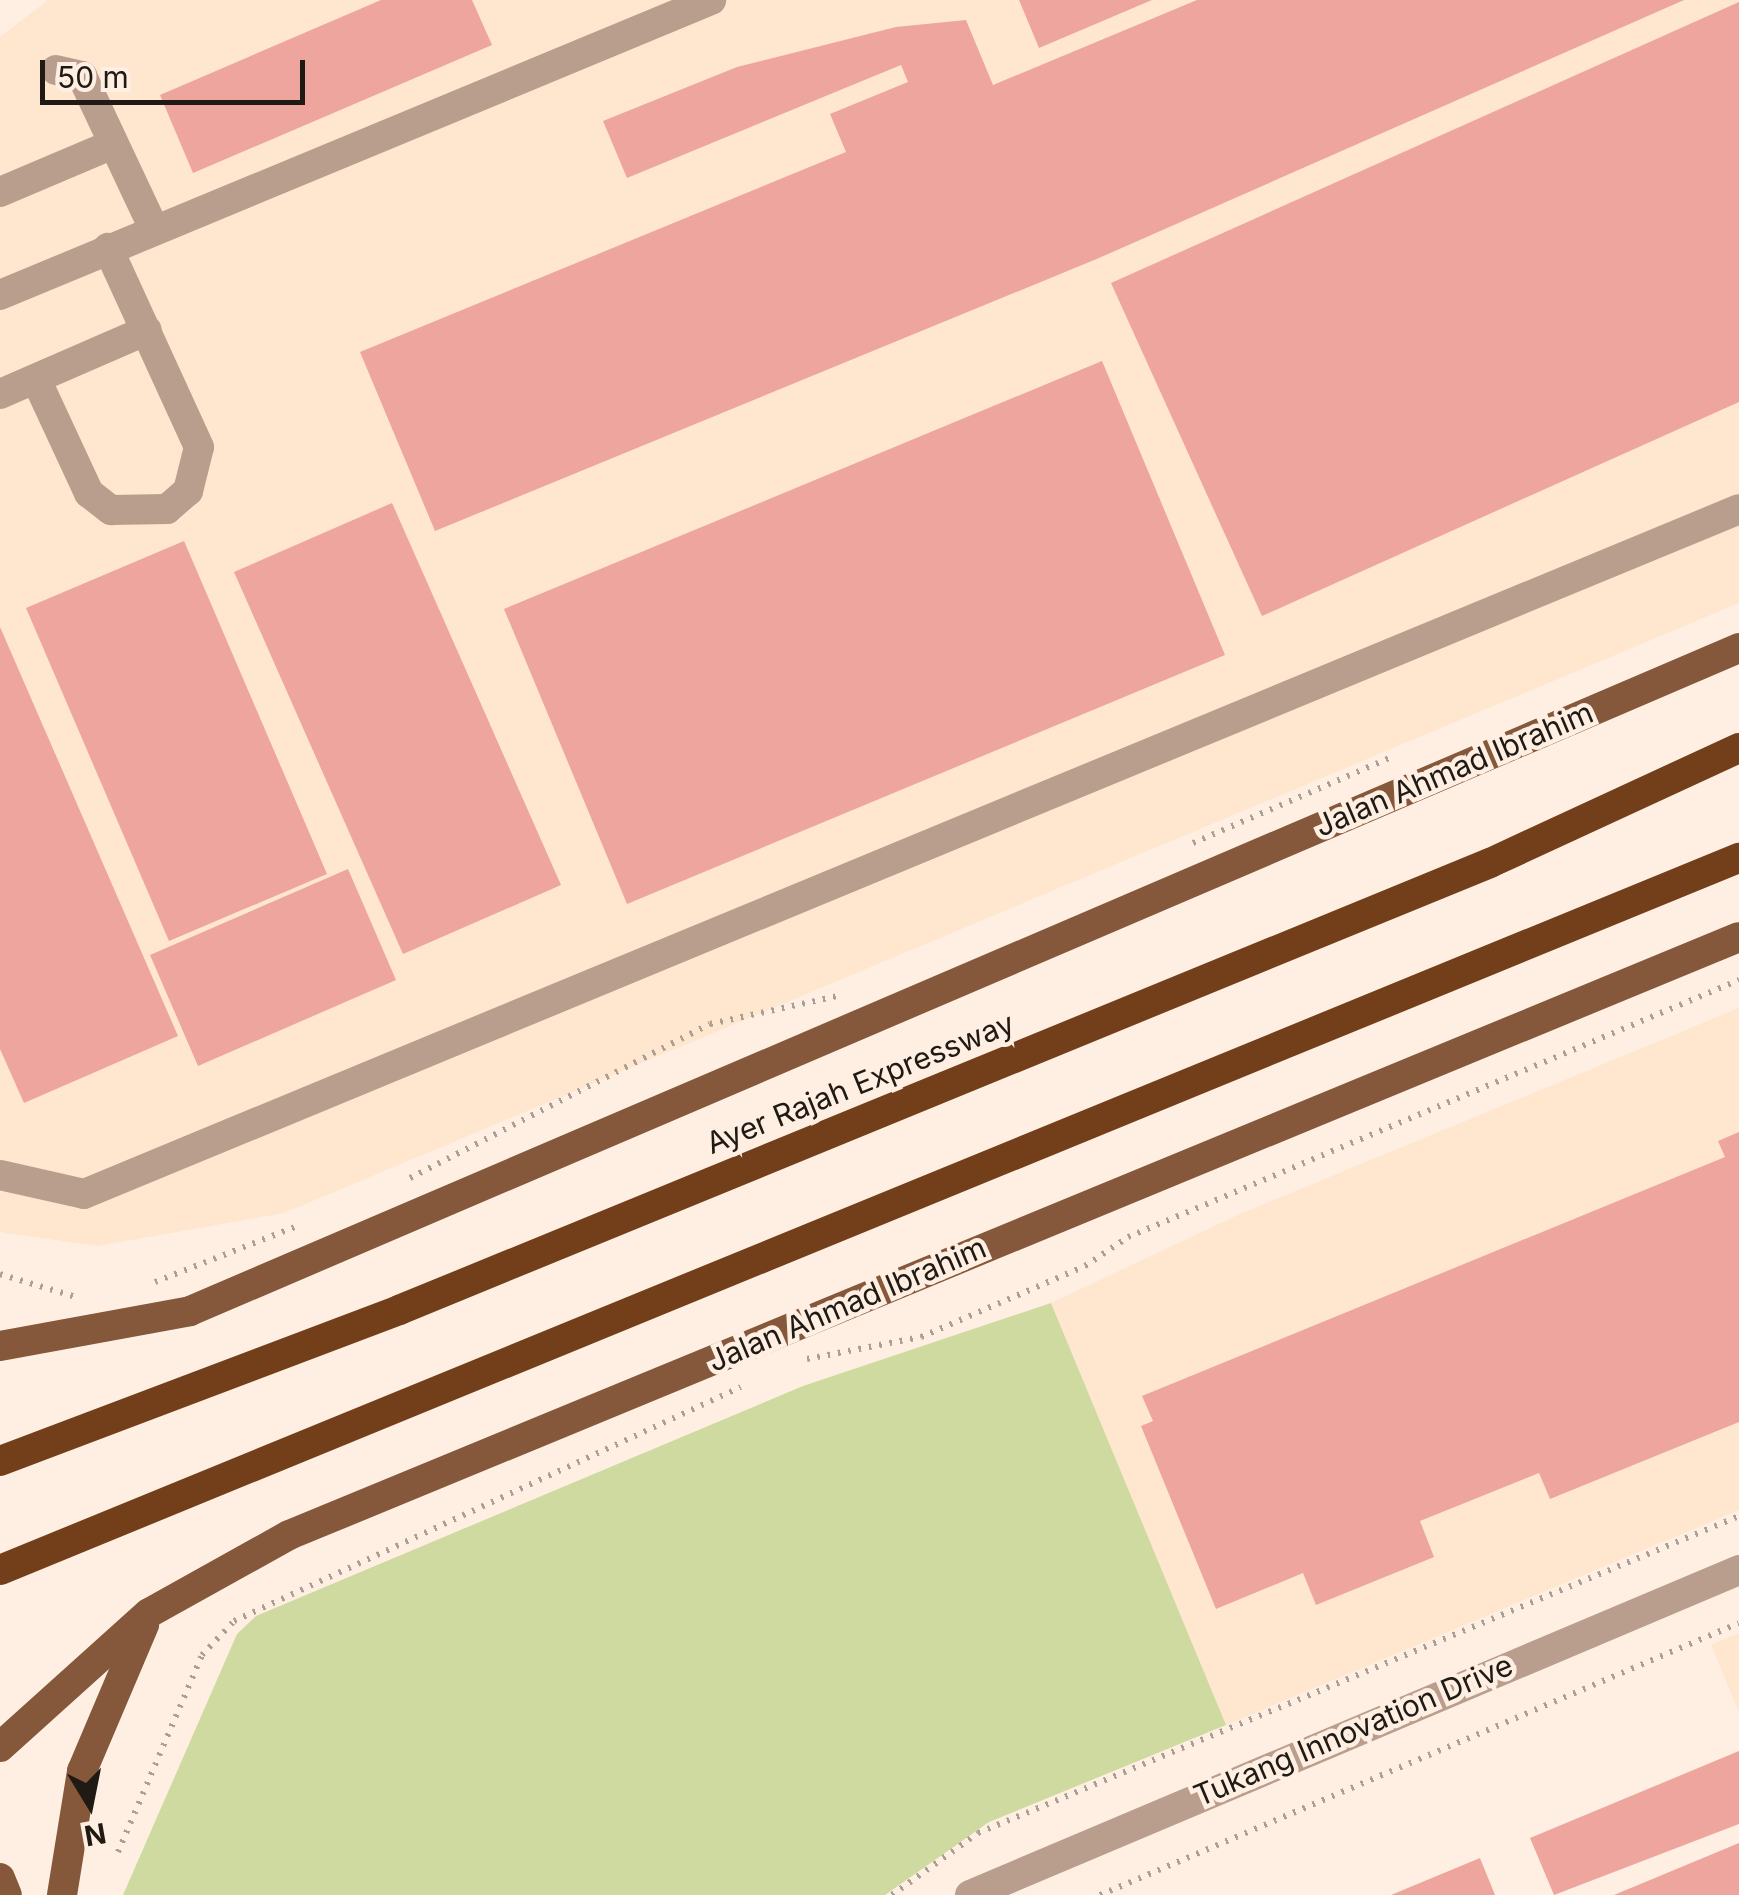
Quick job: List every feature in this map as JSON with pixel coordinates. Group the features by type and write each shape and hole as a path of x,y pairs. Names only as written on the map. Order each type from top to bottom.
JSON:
{"highway":[{"name":"Ayer Rajah Expressway","path":"0,1461 398,1310 1231,969 1739,748"},
{"path":"12,1565 1739,858"}],"main road":[{"name":"Jalan Ahmad Ibrahim","path":"0,1346 36,1344 190,1311 1739,648"},
{"name":"Jalan Ahmad Ibrahim","path":"0,1747 149,1613 289,1535 1739,937"},
{"path":"0,1335 36,1344"},
{"path":"62,1895 82,1771 149,1613"},
{"path":"0,1878 7,1895"}],"street":[{"path":"0,294 711,0"},
{"path":"56,70 82,76 152,228"},
{"path":"0,192 113,144"},
{"path":"36,379 89,493 134,516 167,509 199,471 199,447 108,248"},
{"path":"0,394 147,330"},
{"path":"0,1174 84,1194 1739,509"},
{"name":"Tukang Innovation Drive","path":"970,1895 1739,1570"}],"path":[{"path":"1187,845 1400,754"},
{"path":"790,1362 920,1336 1085,1266 1128,1237 1739,980"},
{"path":"390,1189 710,1024 858,989"},
{"path":"136,1290 317,1218"},
{"path":"0,1274 88,1300"},
{"path":"118,1852 202,1656 234,1621 754,1380"},
{"path":"892,1895 978,1833 1739,1516"},
{"path":"1100,1895 1739,1622"}],"shaded area":[{"path":"48,0 1739,0 1739,603 284,1213 97,1246 0,1232 0,37"},
{"path":"1739,1008 1739,1510 1226,1725 1051,1303 1240,1214"},
{"path":"1739,1633 1739,1712 1711,1645"}],"green space":[{"path":"1051,1303 1226,1725 989,1822 885,1895 123,1895 237,1634 256,1616 803,1386"}],"building":[{"path":"381,0 472,0 492,45 193,173 160,95"},
{"path":"1019,0 1152,0 1039,48"},
{"path":"1197,0 1684,0 1099,258 435,531 360,352 846,152 830,114 908,82 901,65 627,178 603,121 737,67 896,27 966,20 993,85"},
{"path":"1739,2 1739,402 1262,616 1111,283"},
{"path":"1102,361 1225,655 627,904 504,609"},
{"path":"392,503 561,885 403,954 234,572"},
{"path":"184,541 327,874 169,941 26,608"},
{"path":"0,627 178,1036 24,1103 0,1049"},
{"path":"348,869 396,980 198,1066 150,955"},
{"path":"1739,1132 1739,1422 1550,1499 1539,1473 1420,1521 1434,1557 1316,1605 1303,1573 1216,1609 1141,1426 1153,1421 1142,1396 1725,1157 1718,1141"},
{"path":"1739,1751 1739,1824 1554,1895 1530,1838"},
{"path":"1739,1843 1739,1895 1614,1895"},
{"path":"1480,1858 1495,1895 1391,1895"}]}
